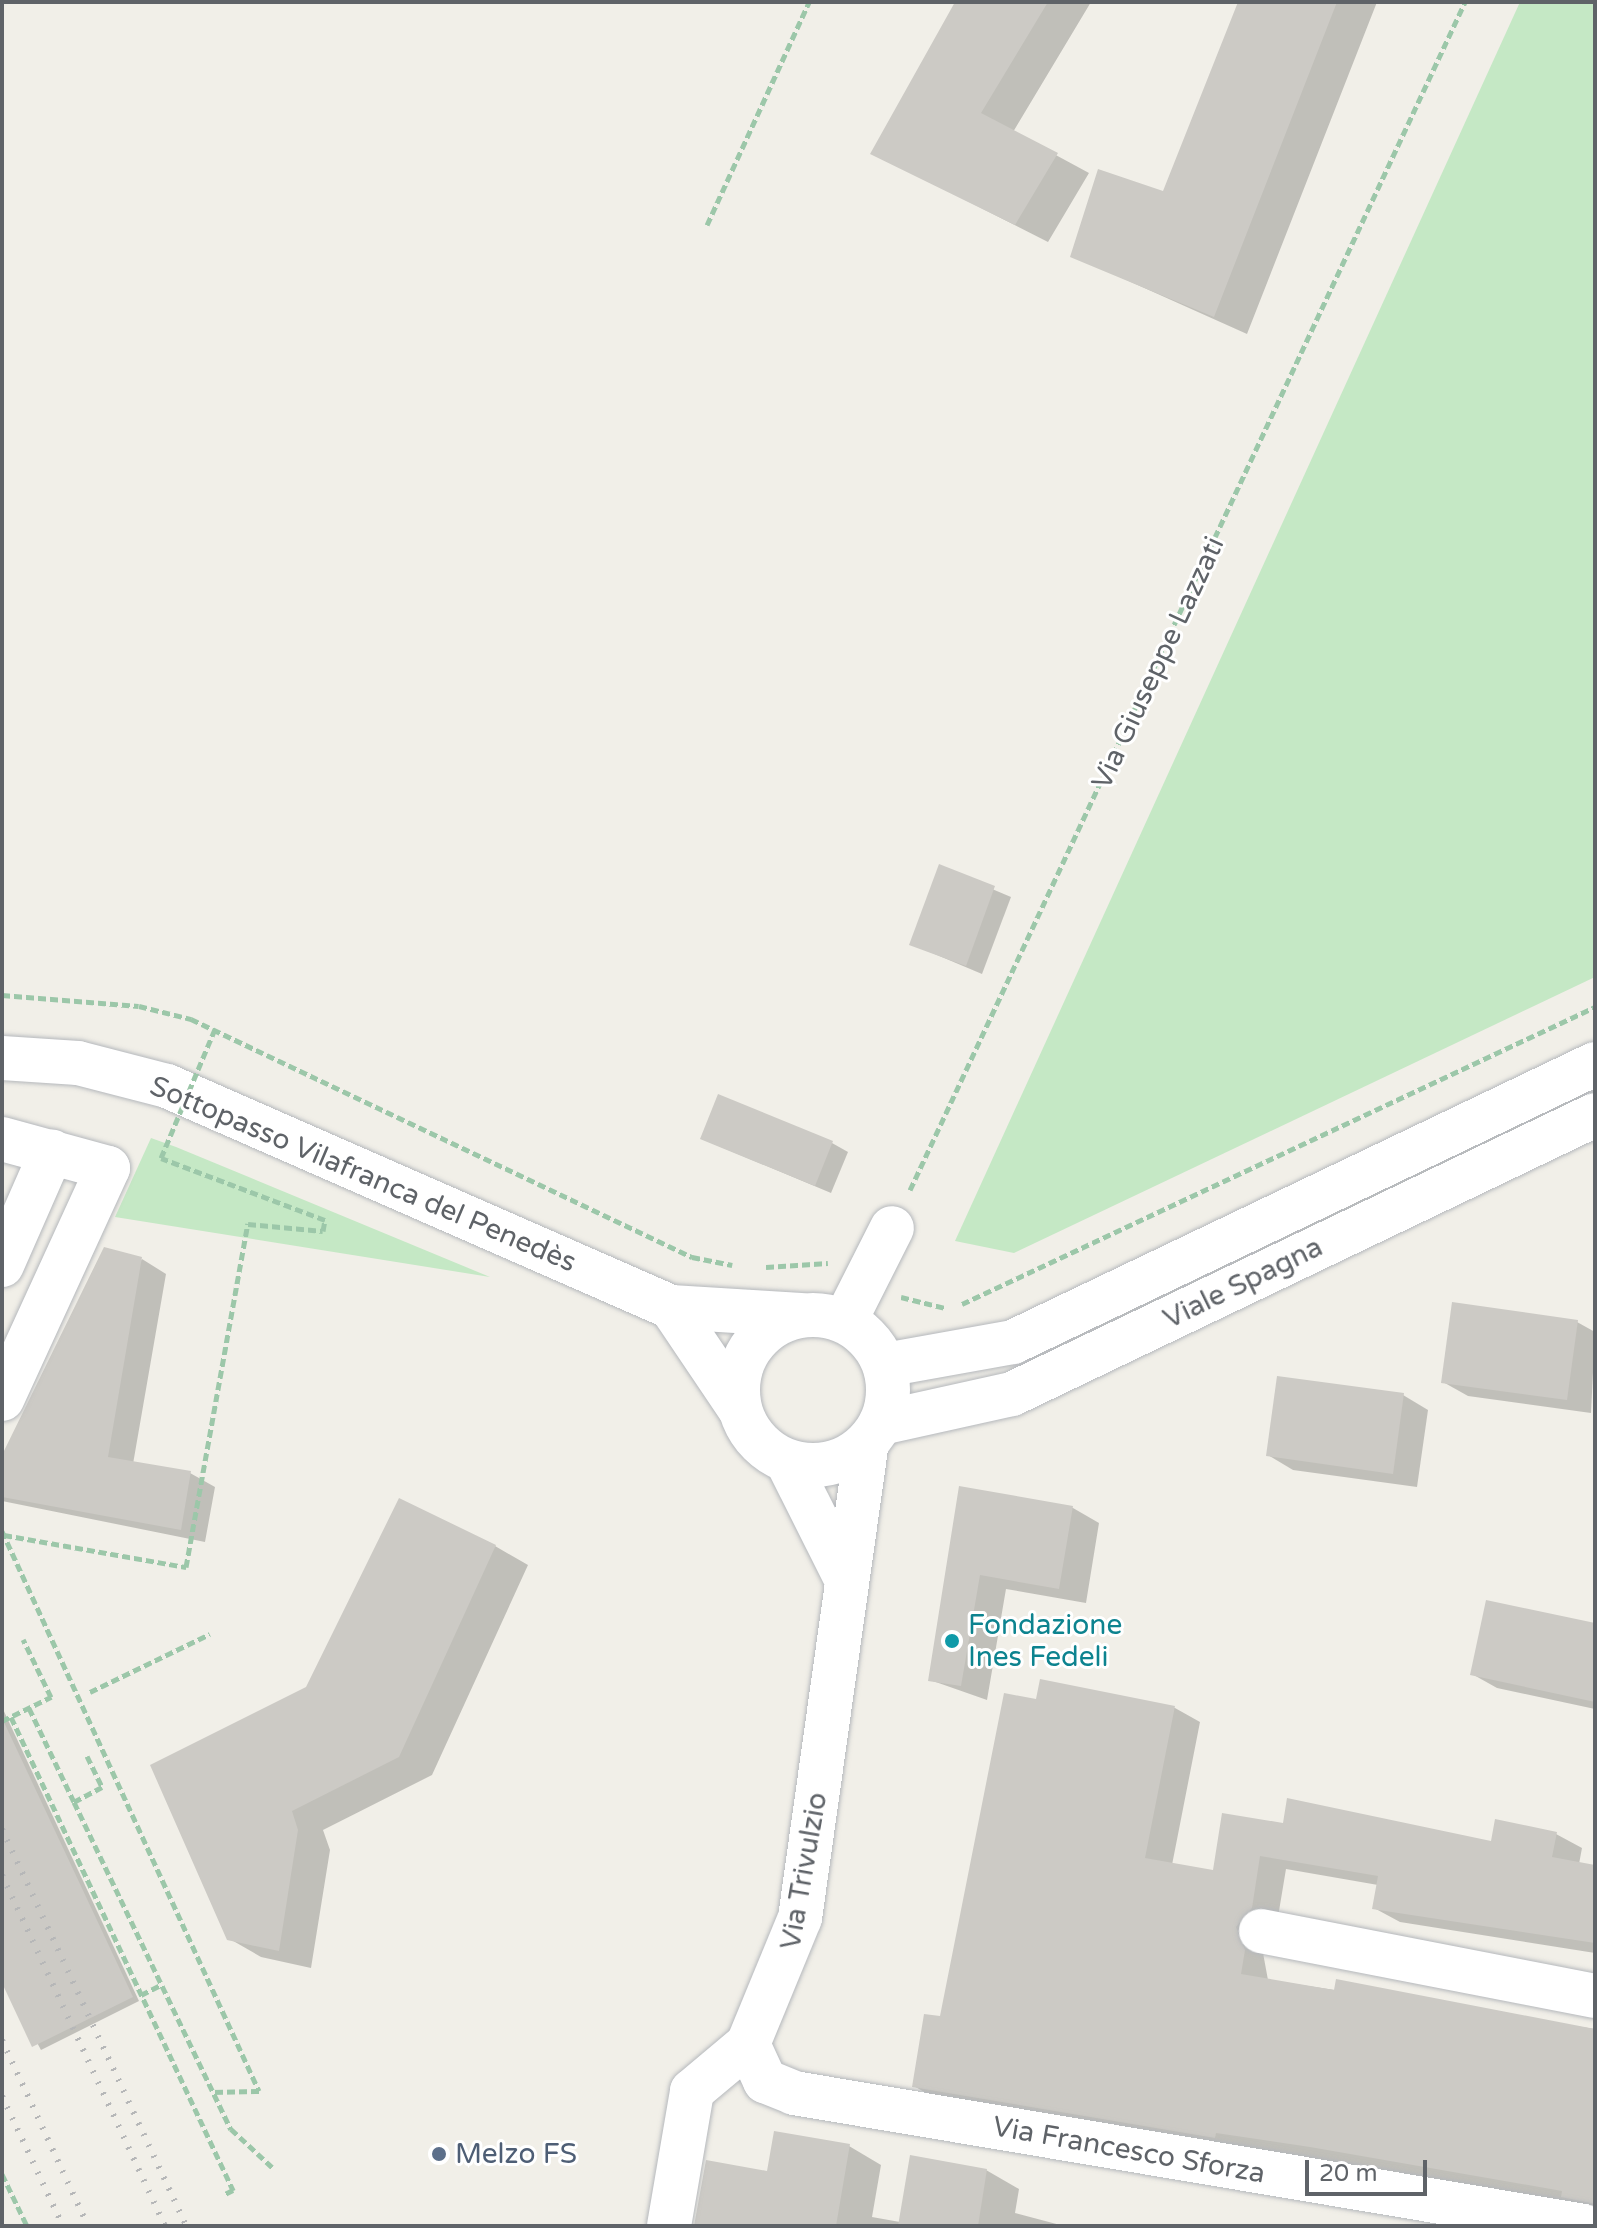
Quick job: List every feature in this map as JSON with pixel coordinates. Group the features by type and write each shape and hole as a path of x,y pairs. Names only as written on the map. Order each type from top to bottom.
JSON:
{"street":[{"name":"Sottopasso Vilafranca del Penedès","path":"2,1058 78,1063 167,1086 671,1307 801,1315"},
{"name":"Viale Spagna","path":"885,1365 1013,1342 1595,1064"},
{"name":"Viale Spagna","path":"874,1435 1012,1394 1595,1115"},
{"path":"2,1139 108,1168 2,1399"},
{"path":"2,1265 52,1151"},
{"path":"845,1321 892,1228"},
{"path":"671,1307 739,1408 748,1431 788,1463 845,1577"},
{"path":"739,1408 738,1377 750,1348 772,1326 801,1315 845,1321 885,1365 889,1394 874,1435 843,1461 788,1463"},
{"name":"Via Trivulzio","path":"669,2226 692,2091 748,2044 800,1918 845,1577 874,1435"},
{"path":"1261,1931 1595,1996"},
{"name":"Via Francesco Sforza","path":"748,2044 765,2081 794,2093 1584,2226"}],"path":[{"path":"707,225 809,2"},
{"name":"Via Giuseppe Lazzati","path":"892,1228 1465,2"},
{"path":"2,995 139,1006 215,1029 692,1257 751,1267 816,1262 867,1276 931,1308 981,1298 1595,1007"},
{"path":"3,1533 186,1567 248,1224 323,1231 325,1220 161,1158 215,1029"},
{"path":"3,1533 259,2091 212,2092"},
{"path":"90,1692 210,1634"},
{"path":"2,1721 51,1697 23,1639"},
{"path":"29,1708 231,2129 272,2167"},
{"path":"11,1717 233,2190 225,2194"},
{"path":"74,1802 102,1787 87,1756"},
{"path":"141,1995 161,1985"},
{"path":"2,2174 27,2226"}],"green space":[{"path":"1520,2 1595,2 1595,977 1014,1253 955,1241"},
{"path":"151,1138 176,1147 490,1277 115,1217"}],"building":[{"path":"955,2 1048,2 981,113 1058,153 1015,225 870,154"},
{"path":"1238,2 1337,2 1214,317 1070,257 1098,169 1163,191"},
{"path":"939,864 995,886 966,966 909,945"},
{"path":"718,1094 833,1141 815,1186 700,1139"},
{"path":"104,1247 142,1257 108,1457 191,1471 181,1530 2,1497 2,1455"},
{"path":"1452,1302 1578,1320 1567,1400 1441,1383"},
{"path":"1277,1376 1404,1393 1393,1474 1266,1456"},
{"path":"959,1486 1073,1506 1059,1589 980,1575 961,1686 928,1681"},
{"path":"399,1498 496,1545 399,1757 292,1811 298,1830 279,1951 227,1940 150,1765 306,1687"},
{"path":"1486,1600 1595,1623 1595,1702 1470,1675"},
{"path":"1040,1679 1175,1706 1145,1858 1213,1870 1222,1813 1283,1823 1287,1798 1491,1841 1495,1819 1557,1832 1552,1857 1595,1865 1595,1943 1372,1909 1378,1876 1260,1856 1252,1908 1236,1927 1245,1950 1241,1974 1334,1990 1336,1979 1595,2029 1595,2204 1561,2197 1562,2191 1310,2147 1216,2133 1215,2138 912,2087 924,2014 940,2016 1004,1693 1036,1699"},
{"path":"2,1718 133,1997 32,2047 2,1983"},
{"path":"774,2131 850,2144 836,2226 694,2226 706,2160 767,2171"},
{"path":"910,2155 987,2169 978,2226 898,2226"}],"railway":[{"path":"2,1829 186,2226"},
{"path":"2,1875 165,2226"},
{"path":"2,2040 88,2226"},
{"path":"2,2096 63,2226"}],"place":[{"name":"Fondazione Ines Fedeli","path":"952,1641"},
{"name":"Melzo FS","path":"439,2154"}]}
